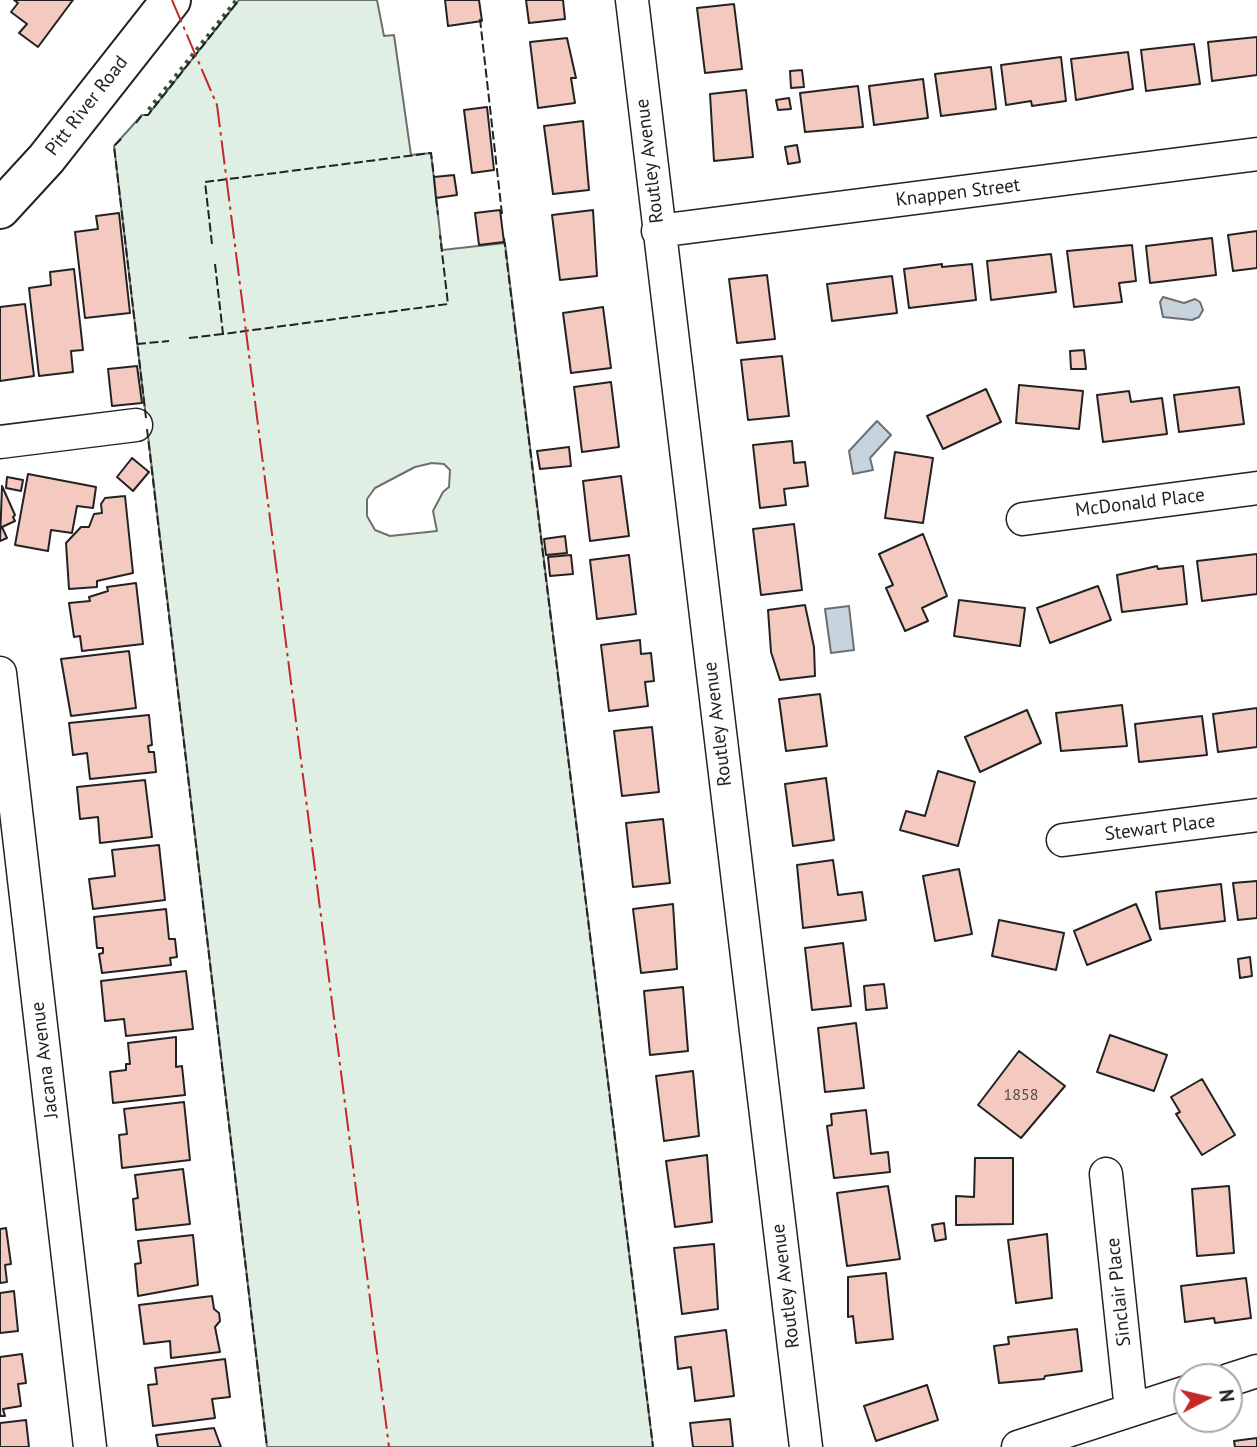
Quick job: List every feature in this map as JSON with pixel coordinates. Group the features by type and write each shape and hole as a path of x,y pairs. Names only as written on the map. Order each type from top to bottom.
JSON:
{"main road":[{"name":"Pitt River Road","path":"0,209 46,159 171,0"}],"street":[{"name":"Routley Avenue","path":"632,0 806,1447"},
{"name":"Knappen Street","path":"658,231 1257,154"},
{"path":"0,442 136,425"},
{"name":"McDonald Place","path":"1023,519 1257,488"},
{"name":"Jacana Avenue","path":"0,673 3,727 90,1447"},
{"name":"Stewart Place","path":"1063,840 1257,815"},
{"name":"Sinclair Place","path":"1106,1174 1131,1410"},
{"path":"1018,1447 1173,1396"}],"green space":[{"path":"239,0 377,0 384,36 394,35 411,155 431,153 442,250 505,243 653,1447 267,1447 114,146 142,115 148,115","holes":["432,463 444,464 450,470 449,487 443,492 433,511 437,531 390,536 375,530 367,516 367,499 375,488 415,467"]}],"shaded area":[{"path":"1163,297 1184,303 1195,299 1200,302 1203,310 1199,317 1192,320 1163,317 1160,302"},
{"path":"877,421 891,435 870,458 873,470 853,474 849,451"},
{"path":"849,606 854,650 831,653 825,609"}],"building":[{"path":"14,0 73,0 38,47 19,33 27,24 11,12 18,3"},
{"path":"445,0 479,0 482,21 448,26"},
{"path":"526,0 563,0 565,19 529,23"},
{"path":"734,4 742,69 705,73 697,8"},
{"path":"1257,37 1257,75 1212,81 1208,42"},
{"path":"567,38 576,78 571,78 575,103 538,108 530,42"},
{"path":"1194,44 1200,84 1146,91 1141,50"},
{"path":"1128,52 1133,89 1076,100 1071,59"},
{"path":"1061,57 1066,101 1032,106 1031,101 1006,105 1001,65"},
{"path":"991,67 996,109 941,116 935,74"},
{"path":"802,70 804,87 791,88 790,71"},
{"path":"923,79 928,118 874,125 869,86"},
{"path":"858,86 863,127 805,132 800,93"},
{"path":"746,90 753,157 714,161 710,94"},
{"path":"789,98 791,109 778,110 776,100"},
{"path":"487,107 494,170 472,173 464,110"},
{"path":"583,121 589,190 553,194 544,126"},
{"path":"797,145 800,162 788,164 785,147"},
{"path":"454,175 457,195 436,198 434,177"},
{"path":"500,210 504,242 479,245 475,213"},
{"path":"593,210 597,276 560,280 552,215"},
{"path":"119,213 130,313 85,318 75,232 98,229 96,216"},
{"path":"1257,231 1257,268 1233,271 1228,235"},
{"path":"1212,238 1216,275 1150,283 1146,246"},
{"path":"1132,245 1136,281 1119,283 1122,302 1074,307 1067,251"},
{"path":"1051,254 1056,292 991,300 987,261"},
{"path":"942,264 942,267 972,264 976,300 909,308 904,269"},
{"path":"74,269 83,350 71,351 73,372 39,376 29,288 51,285 50,272"},
{"path":"767,275 775,339 737,343 729,279"},
{"path":"892,276 897,313 832,321 827,284"},
{"path":"25,304 34,376 0,381 0,307"},
{"path":"603,307 611,368 571,373 563,313"},
{"path":"1084,350 1086,369 1071,369 1070,351"},
{"path":"782,356 789,416 748,420 741,360"},
{"path":"137,366 142,403 112,406 108,369"},
{"path":"611,382 619,447 582,452 574,387"},
{"path":"1019,385 1083,391 1079,429 1016,423"},
{"path":"1239,387 1244,424 1179,432 1174,395"},
{"path":"986,389 1001,422 943,449 927,416"},
{"path":"1129,391 1131,402 1162,398 1167,434 1103,442 1097,395"},
{"path":"792,441 794,463 805,462 808,486 784,489 786,505 760,508 753,445"},
{"path":"569,447 571,466 540,469 537,451"},
{"path":"895,452 933,458 923,523 885,518"},
{"path":"132,458 149,472 133,491 117,477"},
{"path":"28,474 96,487 93,508 77,506 72,533 51,530 48,551 15,545"},
{"path":"621,476 629,536 590,541 583,481"},
{"path":"7,477 23,480 21,491 6,488"},
{"path":"2,486 15,521 2,527 7,538 0,541"},
{"path":"125,496 133,573 97,581 97,587 69,589 66,543 81,527 89,527 94,514 102,513 101,504 105,498"},
{"path":"794,524 802,590 761,595 753,529"},
{"path":"923,534 947,596 922,608 928,621 905,631 886,588 893,585 879,554"},
{"path":"565,536 567,553 546,555 544,539"},
{"path":"1257,554 1257,594 1202,601 1197,561"},
{"path":"571,555 573,574 550,576 548,557"},
{"path":"629,555 636,614 597,619 590,560"},
{"path":"1157,566 1158,569 1183,566 1187,604 1122,612 1117,575"},
{"path":"136,583 143,644 82,651 80,636 74,637 69,603 90,601 89,597 108,591 107,587"},
{"path":"1098,586 1111,620 1050,643 1037,608"},
{"path":"959,600 1025,608 1020,646 954,636"},
{"path":"805,605 814,647 815,676 780,680 771,652 768,610"},
{"path":"640,640 641,654 651,653 654,681 645,682 648,706 609,711 601,645"},
{"path":"129,651 136,708 71,716 61,659"},
{"path":"820,694 827,746 786,751 779,699"},
{"path":"1122,705 1127,746 1061,751 1056,713"},
{"path":"1257,708 1257,747 1218,752 1213,714"},
{"path":"1027,710 1041,743 980,772 965,737"},
{"path":"149,715 152,745 148,746 149,752 154,752 156,772 90,779 87,753 73,755 69,723"},
{"path":"1202,716 1207,755 1139,762 1135,724"},
{"path":"652,727 659,792 622,796 614,731"},
{"path":"938,771 975,782 958,846 900,830 906,811 925,816"},
{"path":"826,778 834,840 793,846 785,784"},
{"path":"145,780 152,837 100,843 98,817 80,819 77,787"},
{"path":"663,819 670,883 633,887 626,823"},
{"path":"159,845 165,900 93,909 89,879 115,876 112,850"},
{"path":"833,860 838,895 862,892 866,920 803,928 797,865"},
{"path":"959,869 972,934 935,941 923,876"},
{"path":"1257,881 1257,918 1238,920 1233,883"},
{"path":"1221,884 1225,921 1160,929 1156,892"},
{"path":"673,904 677,969 641,973 633,909"},
{"path":"1136,904 1151,940 1087,965 1074,931"},
{"path":"166,909 169,939 175,939 177,957 170,958 171,965 102,973 99,954 103,953 103,948 97,948 94,917"},
{"path":"999,920 1064,933 1056,970 992,956"},
{"path":"843,943 851,1006 812,1010 805,948"},
{"path":"1250,957 1252,976 1240,978 1238,959"},
{"path":"186,971 193,1029 126,1036 124,1019 105,1021 101,981"},
{"path":"884,984 887,1008 866,1010 864,986"},
{"path":"683,987 688,1051 650,1055 644,991"},
{"path":"856,1023 864,1088 825,1092 818,1028"},
{"path":"1110,1035 1167,1055 1154,1091 1097,1072"},
{"path":"176,1037 176,1067 182,1066 185,1095 113,1103 110,1072 126,1070 126,1064 130,1064 128,1043"},
{"path":"1019,1051 1065,1086 1021,1138 978,1105"},
{"path":"693,1071 699,1136 664,1141 656,1076"},
{"path":"1202,1079 1235,1135 1202,1155 1176,1114 1180,1112 1171,1097"},
{"path":"184,1102 190,1160 122,1168 119,1135 127,1134 124,1109"},
{"path":"866,1110 871,1154 888,1152 890,1172 834,1178 827,1126 832,1125 831,1114"},
{"path":"707,1155 712,1222 675,1227 666,1161"},
{"path":"975,1158 1013,1158 1013,1224 956,1225 956,1196 974,1197"},
{"path":"183,1169 190,1224 136,1230 133,1199 138,1198 135,1175"},
{"path":"888,1186 900,1259 847,1266 837,1193"},
{"path":"1229,1186 1234,1253 1197,1256 1192,1189"},
{"path":"944,1223 946,1239 935,1241 932,1225"},
{"path":"6,1228 11,1264 5,1265 7,1282 0,1283 0,1229"},
{"path":"1047,1234 1052,1298 1016,1303 1008,1240"},
{"path":"193,1235 198,1285 138,1296 135,1264 141,1263 138,1241"},
{"path":"714,1244 718,1309 682,1314 674,1248"},
{"path":"886,1273 893,1339 856,1343 853,1316 848,1317 848,1277"},
{"path":"1246,1278 1251,1318 1215,1323 1214,1318 1185,1322 1181,1286"},
{"path":"14,1291 18,1331 0,1333 0,1293"},
{"path":"212,1296 214,1309 219,1313 220,1321 215,1327 220,1352 171,1358 170,1341 144,1344 139,1305"},
{"path":"1077,1329 1082,1371 1045,1376 1044,1379 999,1383 994,1346 1009,1344 1008,1337"},
{"path":"726,1330 734,1396 695,1401 691,1367 678,1369 675,1337"},
{"path":"22,1354 26,1383 18,1384 21,1406 3,1409 5,1416 0,1416 0,1357"},
{"path":"225,1359 230,1397 212,1399 215,1418 153,1426 148,1385 157,1384 155,1368"},
{"path":"927,1385 938,1420 876,1441 864,1406"},
{"path":"730,1419 733,1447 693,1447 690,1423"},
{"path":"26,1420 29,1447 0,1447 0,1423"},
{"path":"214,1428 221,1447 158,1447 156,1435"},
{"path":"1257,1438 1257,1447 1235,1447 1234,1441"}],"hedge":[{"path":"149,110 237,0"}],"fence":[{"path":"136,123 142,115 148,115 239,0"},
{"path":"480,19 502,214"},
{"path":"121,139 114,146 146,418"},
{"path":"212,244 205,182 431,153 434,177"},
{"path":"436,198 438,215"},
{"path":"215,264 223,334 448,304 440,235"},
{"path":"504,238 653,1447"},
{"path":"189,338 223,334"},
{"path":"137,344 169,341"},
{"path":"147,429 267,1447"}],"power":[{"path":"172,0 217,105 389,1447"}]}
